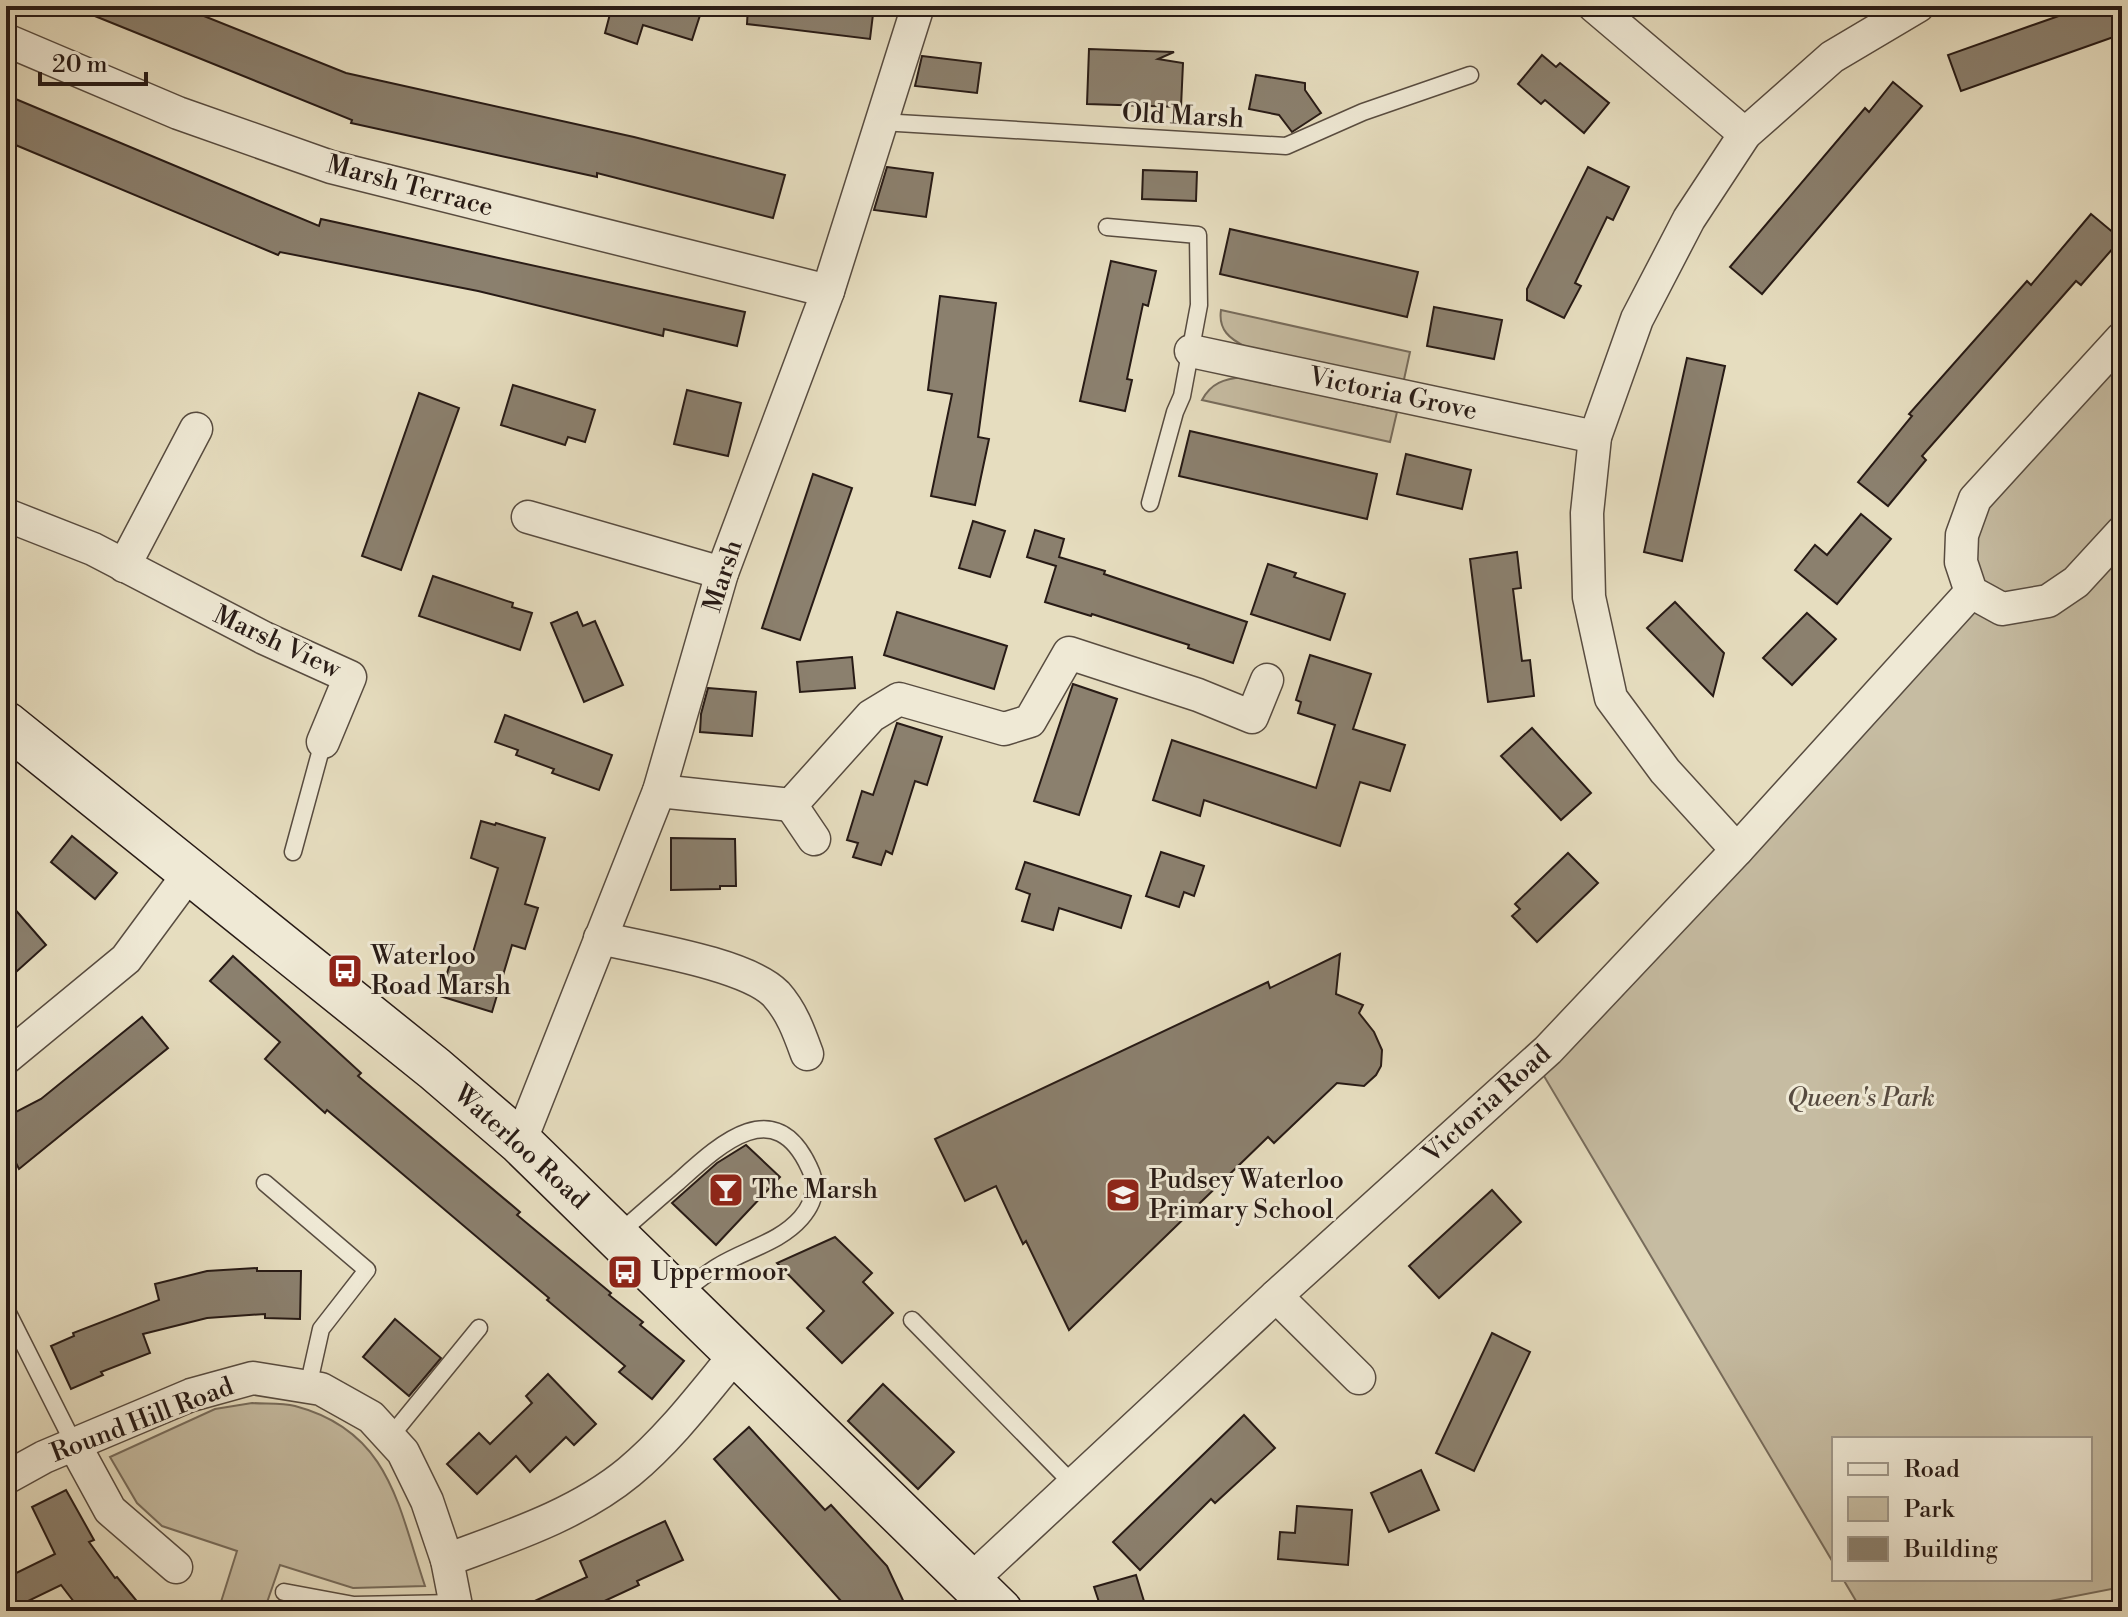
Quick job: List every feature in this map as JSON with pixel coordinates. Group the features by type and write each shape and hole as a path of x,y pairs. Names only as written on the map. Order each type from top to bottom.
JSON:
{"main road":[{"name":"Waterloo Road","path":"6,724 435,1069 520,1142 1000,1611"}],"street":[{"name":"Marsh","path":"520,1142 659,791 722,573 828,291 918,6"},
{"path":"1594,6 1745,134"},
{"path":"1737,850 1665,771 1611,698 1589,597 1587,513 1595,437 1637,319 1689,219 1745,134 1832,57 1918,6"},
{"name":"Marsh Terrace","path":"6,40 178,113 331,167 828,291"},
{"path":"2122,338 1975,499 1962,535 1961,562 1971,592 2002,609 2048,601 2076,582 2122,532"},
{"name":"Victoria Grove","path":"1191,351 1595,437"},
{"path":"124,566 196,429"},
{"name":"Marsh View","path":"6,517 93,549 264,638 350,677 323,742"},
{"path":"528,517 722,573"},
{"name":"Victoria Road","path":"969,1582 1276,1296 1548,1050 1737,850 1971,592"},
{"path":"791,805 871,716 899,699 1004,729 1030,721 1069,653 1198,695 1252,717 1267,680"},
{"path":"659,791 791,805 814,839"},
{"path":"6,1058 126,959 191,871"},
{"path":"600,938 680,956 749,978 773,991 793,1015 807,1054"},
{"path":"1276,1296 1359,1378"},
{"path":"447,1560 574,1507 627,1474 666,1437 736,1354"},
{"name":"Round Hill Road","path":"6,1478 74,1444 191,1395 253,1378 321,1389 371,1417 403,1452 427,1501 447,1560 456,1607"},
{"path":"74,1444 110,1510 176,1567"}],"lane":[{"name":"Old Marsh","path":"881,122 1286,146 1363,112 1470,75"},
{"path":"1107,227 1198,235 1199,305 1191,351 1182,396 1150,503"},
{"name":"Marsh View","path":"293,852 323,742"},
{"path":"617,1235 727,1141 761,1129 777,1131 797,1145 814,1181 814,1197 804,1215 786,1234 719,1266 677,1296"},
{"path":"265,1183 367,1270 321,1329 308,1387"},
{"path":"7,1311 74,1444"},
{"path":"912,1320 1073,1484"},
{"path":"390,1437 479,1328"},
{"path":"284,1592 354,1605 456,1607"}],"green space":[{"path":"1221,310 1410,352 1403,384 1246,347 1226,333 1221,323"},
{"name":"Queen's Park","path":"2122,338 2122,1587 1998,1611 1862,1611 1844,1581 2092,1581 2092,1437 1832,1437 1832,1561 1535,1061 1971,592 1962,535"},
{"path":"1243,377 1397,412 1390,442 1202,400 1219,383"},
{"path":"252,1403 295,1406 327,1418 352,1433 371,1453 386,1475 397,1500 425,1586 353,1588 280,1565 264,1611 238,1611 220,1605 237,1551 162,1526 137,1503 110,1457 215,1409"}],"building":[{"path":"70,6 179,6 346,73 634,137 785,175 773,218 597,173 597,177 351,123 352,120"},
{"path":"605,6 703,6 692,40 643,25 637,44 605,33 610,14 604,12"},
{"path":"748,6 874,6 870,39 747,24"},
{"path":"2087,6 2122,6 2122,34 1961,91 1948,55"},
{"path":"1089,49 1174,52 1158,59 1183,63 1181,107 1087,104"},
{"path":"1542,55 1556,67 1560,63 1609,103 1584,133 1545,100 1541,104 1518,84"},
{"path":"922,56 981,63 977,93 915,86"},
{"path":"1256,75 1305,83 1305,90 1321,113 1292,132 1279,115 1249,109"},
{"path":"1893,82 1922,106 1762,294 1730,267 1865,108 1869,112"},
{"path":"6,95 319,226 321,219 745,312 737,346 664,329 663,336 478,291 280,252 278,255 6,141"},
{"path":"887,167 933,173 926,217 874,210"},
{"path":"1588,167 1629,187 1613,220 1607,217 1575,283 1581,286 1564,318 1527,300 1527,289"},
{"path":"1143,170 1197,172 1196,201 1142,199"},
{"path":"2091,214 2121,239 2081,285 2076,281 1922,456 1926,460 1888,506 1858,482 1912,416 1909,414 2027,281 2031,285"},
{"path":"1230,229 1418,272 1407,317 1220,274"},
{"path":"1111,261 1156,271 1148,306 1143,304 1127,379 1132,380 1125,411 1080,401"},
{"path":"940,296 996,303 978,437 989,439 975,505 931,496 952,394 928,390"},
{"path":"1434,307 1502,320 1494,359 1427,346"},
{"path":"1687,358 1725,366 1682,561 1644,552"},
{"path":"513,385 595,410 585,442 568,437 565,445 501,425"},
{"path":"687,390 741,403 728,456 674,444"},
{"path":"419,393 459,408 401,570 362,556"},
{"path":"1190,431 1377,474 1367,519 1179,476"},
{"path":"1406,454 1471,470 1462,509 1397,494"},
{"path":"813,474 852,488 800,640 762,628"},
{"path":"1861,514 1891,539 1837,604 1795,570 1815,545 1827,555"},
{"path":"973,521 1005,531 990,577 959,568"},
{"path":"1035,530 1064,539 1059,557 1247,622 1233,663 1188,648 1189,645 1045,602 1056,566 1027,557"},
{"path":"1517,552 1521,588 1513,589 1522,661 1530,660 1534,696 1488,702 1470,559"},
{"path":"1268,564 1296,573 1294,577 1345,594 1330,640 1251,614"},
{"path":"433,576 513,603 512,607 532,613 520,650 419,616"},
{"path":"1675,602 1724,653 1713,696 1647,628"},
{"path":"577,612 583,626 595,621 623,685 584,702 551,623"},
{"path":"897,612 1007,646 994,689 884,655"},
{"path":"1807,613 1836,639 1792,685 1763,658"},
{"path":"1310,655 1371,674 1353,729 1405,745 1390,791 1360,782 1340,846 1204,800 1200,816 1153,800 1172,740 1316,788 1335,725 1298,713 1301,702 1296,700"},
{"path":"852,657 855,688 800,692 797,662"},
{"path":"1073,684 1117,699 1079,815 1034,801"},
{"path":"708,688 756,692 752,736 700,732"},
{"path":"505,715 612,755 599,790 552,773 554,769 516,755 518,750 495,742"},
{"path":"897,723 942,737 927,785 915,781 892,854 886,851 881,865 853,857 858,843 847,840 862,791 873,795"},
{"path":"1532,728 1591,793 1561,820 1501,756"},
{"path":"481,821 545,838 525,904 538,908 525,949 512,945 492,1012 440,996 453,954 471,959 498,868 471,858"},
{"path":"72,836 117,873 95,899 51,862"},
{"path":"671,838 735,839 736,886 671,890"},
{"path":"1161,852 1204,866 1194,896 1184,892 1179,907 1146,896"},
{"path":"1568,853 1598,883 1537,942 1512,916 1520,909 1515,904"},
{"path":"1025,862 1131,896 1121,928 1059,908 1053,930 1022,921 1030,894 1016,889"},
{"path":"6,899 46,945 6,981"},
{"path":"1340,954 1336,994 1363,1005 1359,1013 1374,1032 1382,1050 1381,1066 1376,1075 1364,1086 1337,1083 1274,1143 1268,1137 1069,1330 996,1186 965,1201 935,1139 1268,982 1270,988"},
{"path":"233,956 361,1073 358,1076 520,1212 517,1215 611,1293 609,1295 643,1322 640,1325 684,1361 652,1399 619,1372 625,1366 547,1300 549,1298 327,1110 325,1113 265,1059 280,1042 210,981"},
{"path":"142,1017 168,1048 19,1169 6,1143 6,1117 41,1099"},
{"name":"The Marsh","path":"746,1145 780,1177 716,1245 672,1203 717,1163"},
{"path":"1492,1190 1521,1222 1439,1298 1409,1266"},
{"path":"835,1237 872,1273 863,1282 893,1313 842,1363 807,1328 824,1311 777,1263"},
{"path":"257,1268 257,1271 301,1271 300,1319 265,1318 265,1314 207,1318 143,1334 150,1353 101,1372 103,1375 71,1389 51,1346 74,1336 73,1333 159,1300 155,1284 207,1271"},
{"path":"395,1319 441,1358 409,1396 363,1357"},
{"path":"1492,1333 1530,1352 1474,1471 1436,1453"},
{"path":"548,1374 596,1424 574,1445 566,1437 530,1472 516,1456 477,1494 447,1464 479,1433 490,1444 532,1403 526,1396"},
{"path":"883,1384 954,1452 918,1489 848,1421"},
{"path":"1244,1415 1275,1448 1215,1503 1211,1499 1140,1570 1113,1542"},
{"path":"749,1427 825,1510 831,1505 887,1566 908,1611 850,1611 714,1459"},
{"path":"1421,1470 1439,1510 1389,1532 1371,1493"},
{"path":"66,1490 94,1540 89,1542 115,1578 145,1611 81,1611 61,1585 18,1606 6,1578 55,1554 32,1507"},
{"path":"1297,1506 1352,1510 1348,1565 1278,1559 1280,1532 1295,1533"},
{"path":"665,1521 683,1560 583,1611 513,1611 587,1577 580,1561"},
{"path":"1136,1575 1147,1611 1102,1611 1094,1587"}],"place":[{"name":"Waterloo Road Marsh","path":"345,971"},
{"name":"The Marsh","path":"726,1190"},
{"name":"Pudsey Waterloo Primary School","path":"1123,1195"},
{"name":"Uppermoor","path":"625,1272"}]}
